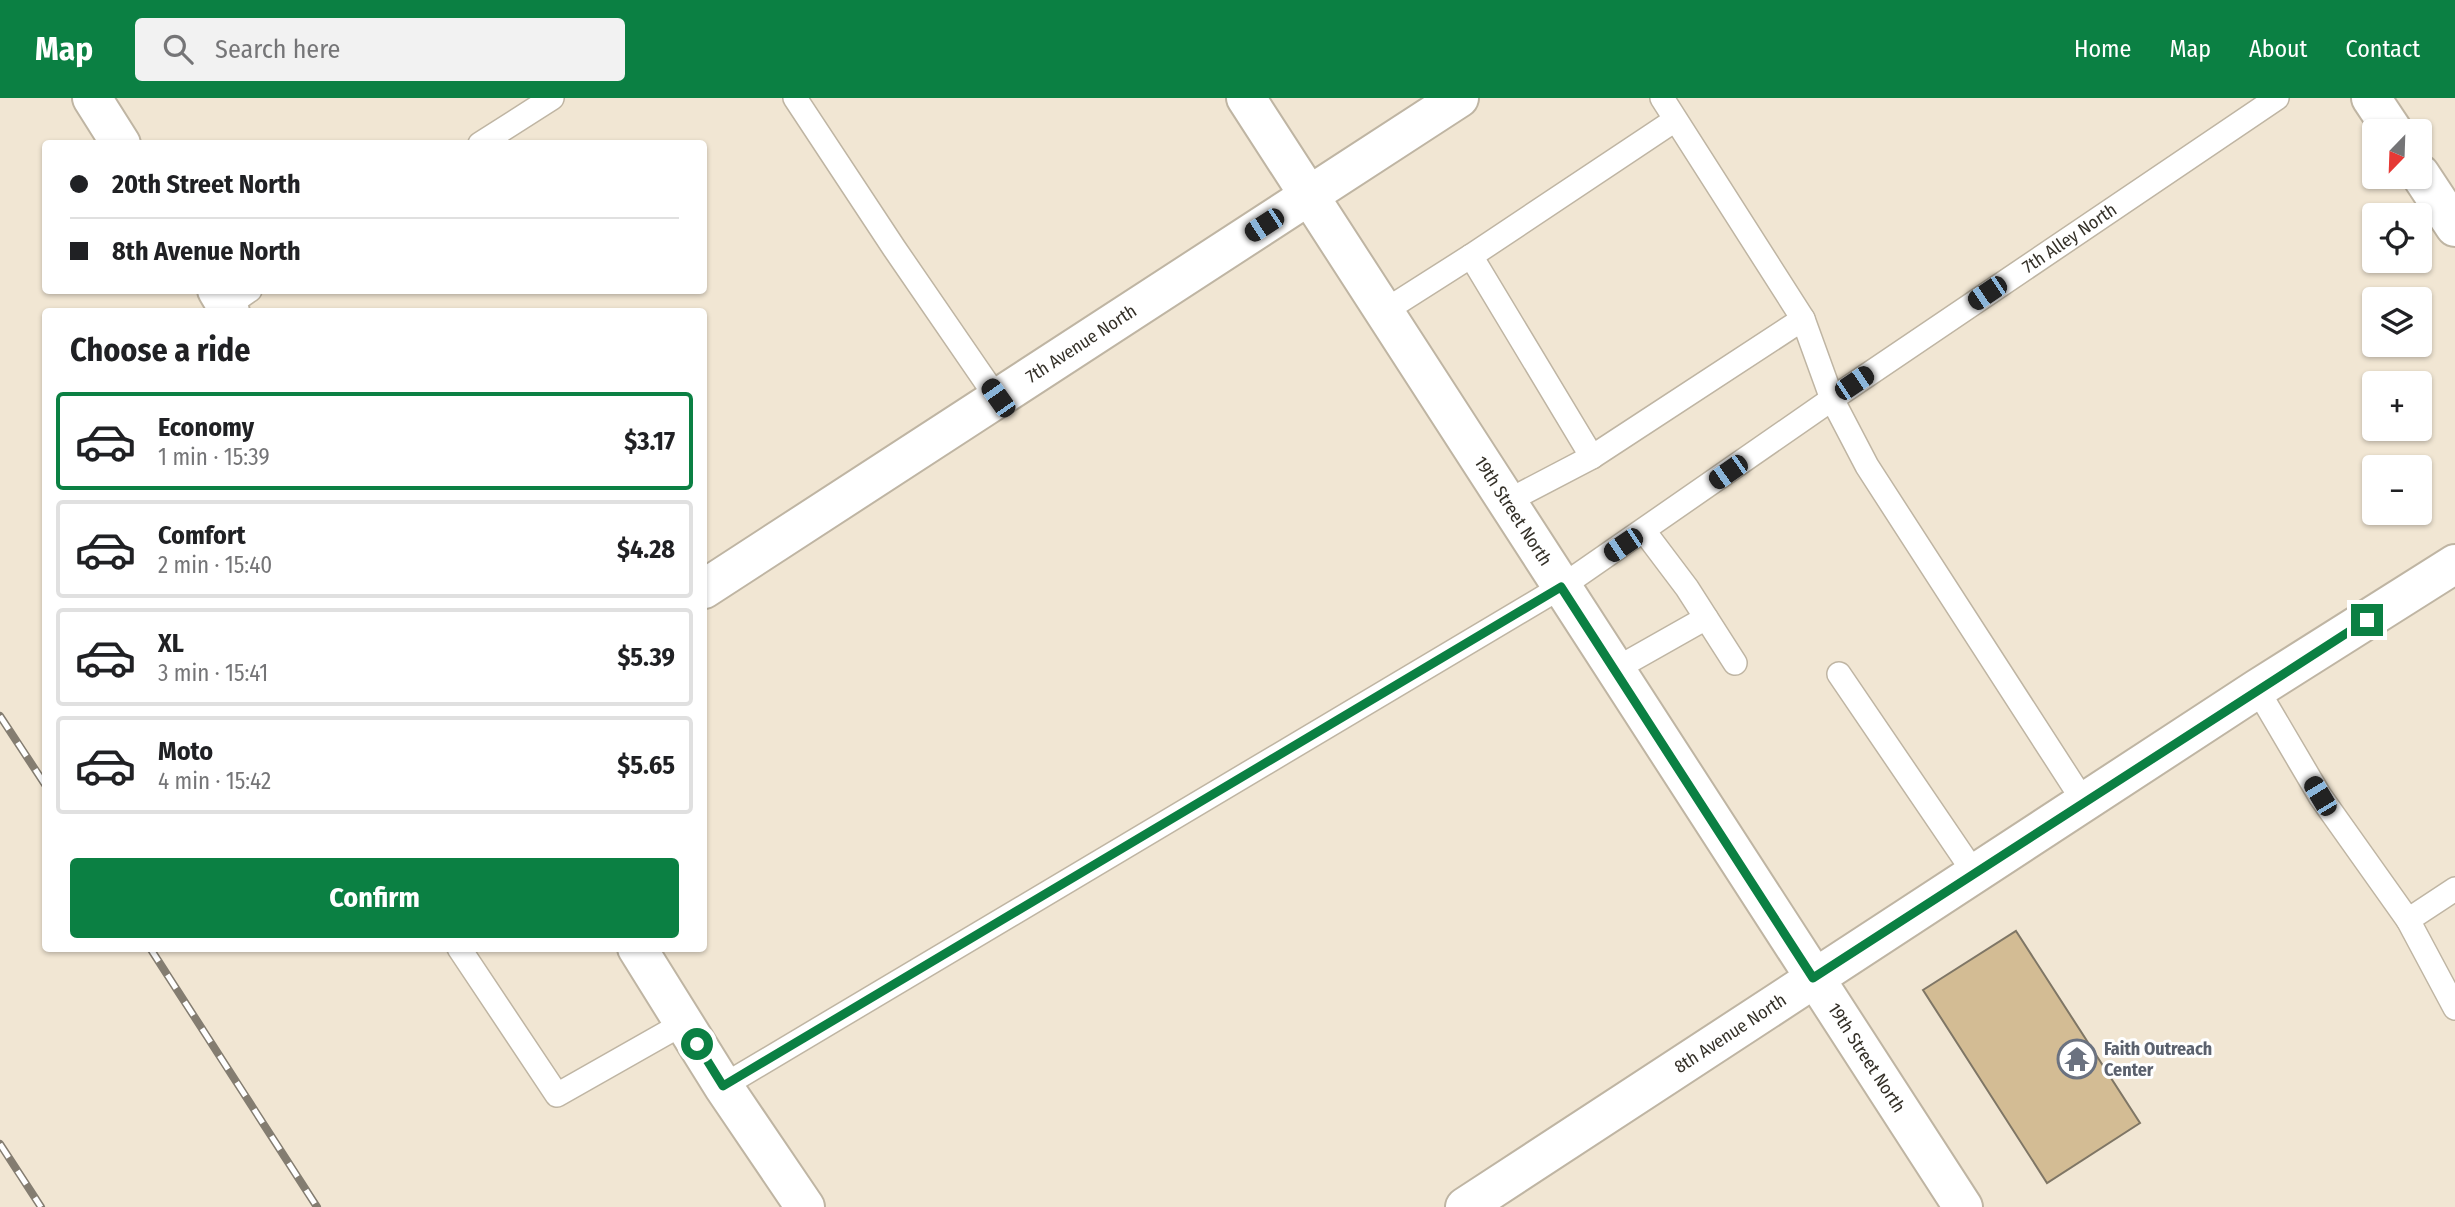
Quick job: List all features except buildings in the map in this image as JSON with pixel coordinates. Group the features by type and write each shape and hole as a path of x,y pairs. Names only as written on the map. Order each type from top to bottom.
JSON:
{"street":[{"path":"92,98 118,140"},
{"name":"19th Street North","path":"1246,98 1963,1207"},
{"name":"7th Avenue North","path":"707,587 1459,98"},
{"path":"2371,98 2385,119"},
{"path":"2430,189 2455,227"},
{"name":"8th Avenue North","path":"1465,1207 2257,689 2455,564"},
{"path":"640,952 723,1086 805,1207"}],"lane":[{"path":"487,140 552,98"},
{"path":"795,98 998,398"},
{"path":"1661,98 1802,319 1832,398 1867,466 2084,802"},
{"name":"7th Alley North","path":"723,1086 1561,587 1832,398 2277,98"},
{"path":"1383,312 1675,120"},
{"path":"1471,256 1592,457"},
{"path":"1506,502 1592,457 1802,319"},
{"path":"1644,531 1687,588 1735,663"},
{"path":"1614,670 1706,618"},
{"path":"1839,674 1975,874"},
{"path":"2257,689 2320,796 2408,920 2455,1008"},
{"path":"2408,920 2455,890"},
{"path":"462,952 557,1095 684,1023"}],"railway":[{"path":"0,716 42,780"},
{"path":"153,952 317,1207"},
{"path":"0,1144 41,1207"}],"place":[{"name":"Faith Outreach Center","path":"2077,1059"}],"route":[{"path":"697,1044 723,1086 1561,587 1813,978 2367,620"}]}
